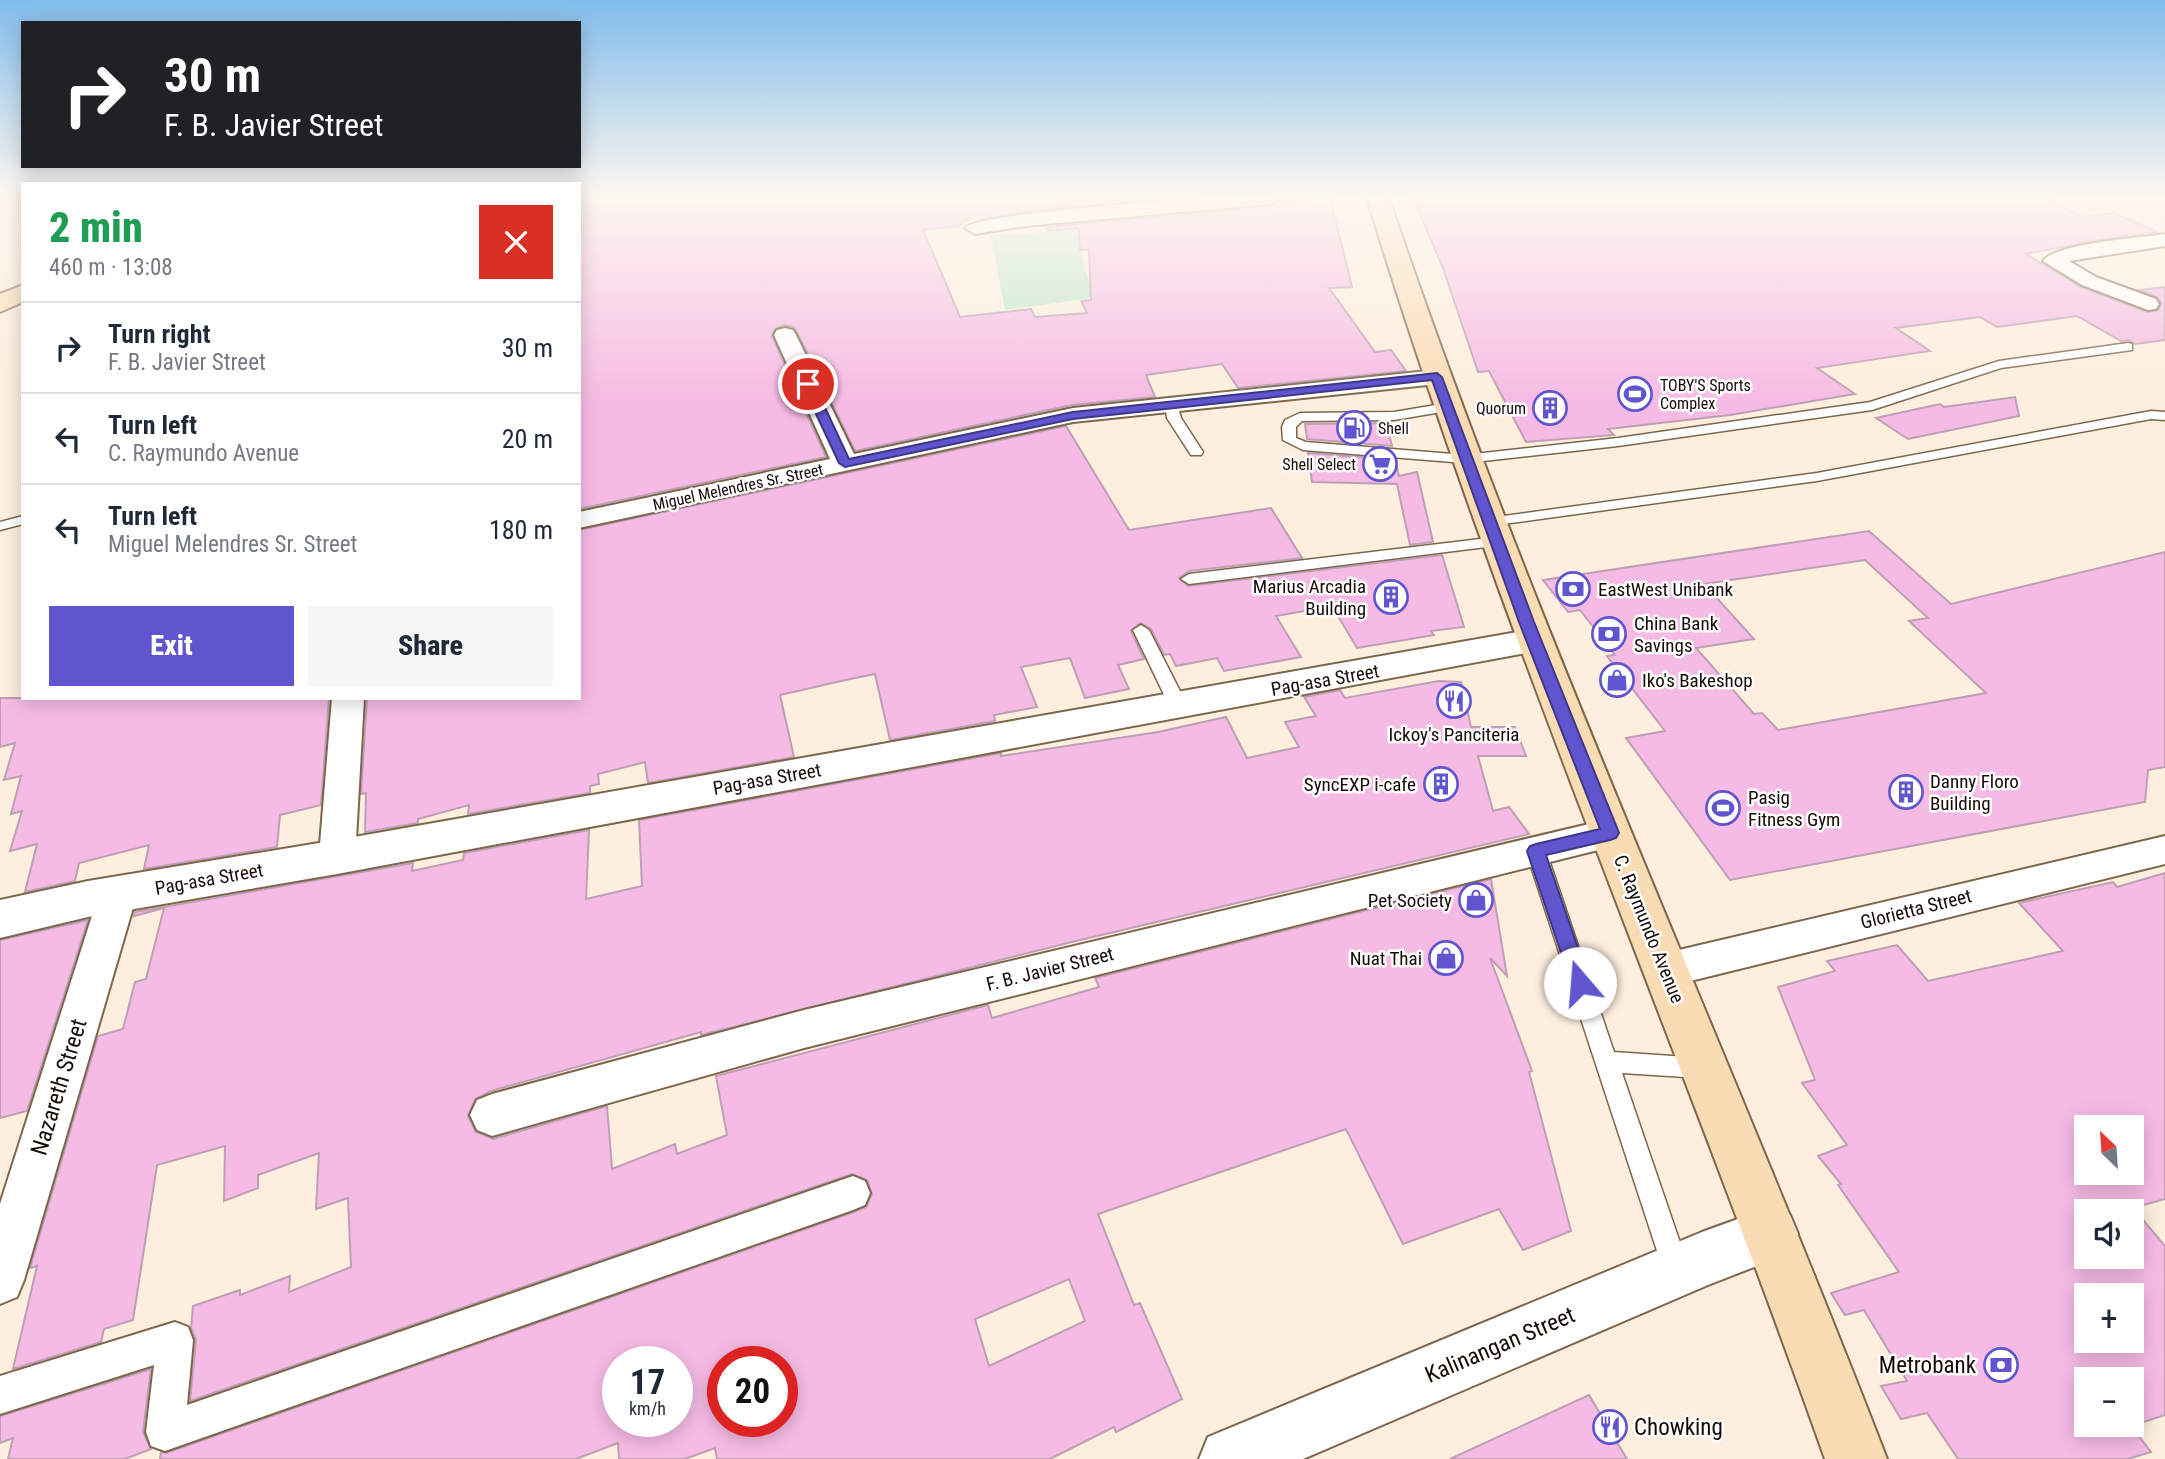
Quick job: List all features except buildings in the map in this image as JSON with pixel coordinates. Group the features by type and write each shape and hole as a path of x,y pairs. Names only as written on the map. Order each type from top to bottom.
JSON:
{"main road":[{"name":"C. Raymundo Avenue","path":"1400,266 1465,459 1534,641 1771,1234 1856,1459"},
{"path":"0,304 21,293"}],"street":[{"path":"2062,266 2089,281 2148,304"},
{"path":"785,335 845,463"},
{"name":"Miguel Melendres Sr. Street","path":"581,520 1073,415 1437,377"},
{"name":"Pag-asa Street","path":"0,919 118,894 1012,742 1179,707 1534,641"},
{"path":"337,857 348,700"},
{"name":"F. B. Javier Street","path":"492,1115 804,1029 1610,833"},
{"name":"Glorietta Street","path":"1667,970 2165,850"},
{"name":"Nazareth Street","path":"0,1280 118,894"},
{"path":"0,1395 175,1340 165,1432 853,1193"},
{"name":"Kalinangan Street","path":"1230,1459 1771,1234"}],"lane":[{"path":"1448,407 1394,416 1300,418 1292,421 1289,427 1290,440 1303,446 1465,459 1618,442 1872,406 2000,365 2128,347"},
{"path":"1171,403 1174,418 1196,452"},
{"path":"1189,579 1493,532 1817,477 2151,415 2165,416"},
{"path":"0,526 21,521"},
{"path":"1141,630 1179,707"},
{"path":"1536,851 1677,1271"},
{"path":"1607,1062 1705,1068"}],"green space":[{"path":"997,266 1085,266 1093,298 1005,310"}],"place":[{"name":"TOBY'S Sports Complex","path":"1635,394"},
{"name":"Quorum","path":"1550,408"},
{"name":"Shell","path":"1354,428"},
{"name":"Shell Select","path":"1380,464"},
{"name":"EastWest Unibank","path":"1573,589"},
{"name":"Marius Arcadia Building","path":"1391,597"},
{"name":"China Bank Savings","path":"1609,634"},
{"name":"Iko's Bakeshop","path":"1617,680"},
{"name":"Ickoy's Panciteria","path":"1454,701"},
{"name":"SyncEXP i-cafe","path":"1441,784"},
{"name":"Danny Floro Building","path":"1906,792"},
{"name":"Pasig Fitness Gym","path":"1723,808"},
{"name":"Pet Society","path":"1476,900"},
{"name":"Nuat Thai","path":"1446,958"},
{"name":"Metrobank","path":"2001,1365"},
{"name":"Chowking","path":"1610,1427"}],"route":[{"path":"808,384 845,463 1073,415 1437,377 1465,459 1610,833 1536,851 1580,983"}]}
